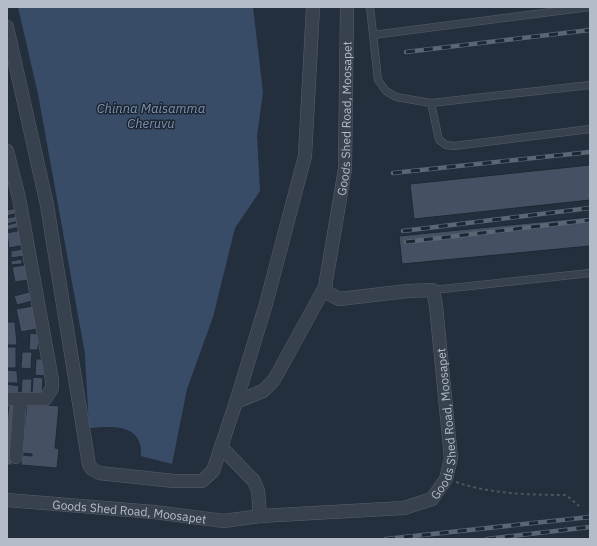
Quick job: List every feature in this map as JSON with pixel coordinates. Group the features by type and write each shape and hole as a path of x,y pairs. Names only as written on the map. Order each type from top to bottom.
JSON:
{"street":[{"path":"7,27 47,205 89,465 92,469 99,473 174,481 202,481 213,471 236,402 266,304 305,156 313,7"},
{"name":"Goods Shed Road, Moosapet","path":"236,402 255,395 269,386 325,286 345,169 347,7"},
{"path":"7,151 18,198 52,380 52,388 45,399 13,399 16,457"},
{"path":"325,286 328,293 339,299 408,291 432,290"},
{"name":"Goods Shed Road, Moosapet","path":"7,500 154,512 224,521 260,516 404,508 432,499 446,479 451,458 436,306 432,290"},
{"path":"221,447 254,481 258,491 260,516"}],"lane":[{"path":"370,7 378,80 386,91 396,98 431,103 590,85"},
{"path":"373,35 590,7"},
{"path":"431,103 439,140 446,145 454,146 590,129"},
{"path":"432,290 590,273"}],"path":[{"path":"446,479 474,489 544,495 566,495 579,506"}],"water":[{"name":"Chinna Maisamma Cheruvu","path":"18,7 253,7 263,92 257,136 260,191 235,228 213,317 187,389 172,464 141,456 140,445 137,437 126,429 111,427 89,428 85,354 38,94"}],"building":[{"path":"590,165 590,200 414,219 410,184"},
{"path":"17,208 18,213 7,216 7,210"},
{"path":"18,216 19,221 7,224 7,218"},
{"path":"590,217 590,246 402,264 399,236"},
{"path":"19,222 20,227 7,230 7,225"},
{"path":"21,230 24,245 9,248 7,233"},
{"path":"23,249 24,256 11,258 11,251"},
{"path":"22,259 22,264 11,265 11,261"},
{"path":"25,265 28,280 15,282 12,267"},
{"path":"29,292 32,301 17,305 14,296"},
{"path":"33,306 37,329 21,332 16,309"},
{"path":"7,322 15,322 17,345 7,345"},
{"path":"30,333 39,334 38,350 29,350"},
{"path":"7,347 16,347 16,368 7,368"},
{"path":"22,352 32,352 31,369 21,368"},
{"path":"36,359 45,359 44,376 35,375"},
{"path":"7,370 17,371 18,383 7,383"},
{"path":"33,377 43,378 42,395 32,394"},
{"path":"22,379 32,379 31,396 21,395"},
{"path":"7,384 19,386 18,396 7,395"},
{"path":"9,401 17,402 12,465 7,465 7,425"},
{"path":"27,403 59,406 55,448 59,449 57,468 21,465 22,455 32,456 32,454 22,453"}],"railway":[{"path":"406,52 590,30"},
{"path":"393,173 590,152"},
{"path":"403,231 590,208"},
{"path":"406,242 590,220"},
{"path":"386,539 590,517"},
{"path":"487,539 590,527"}]}
